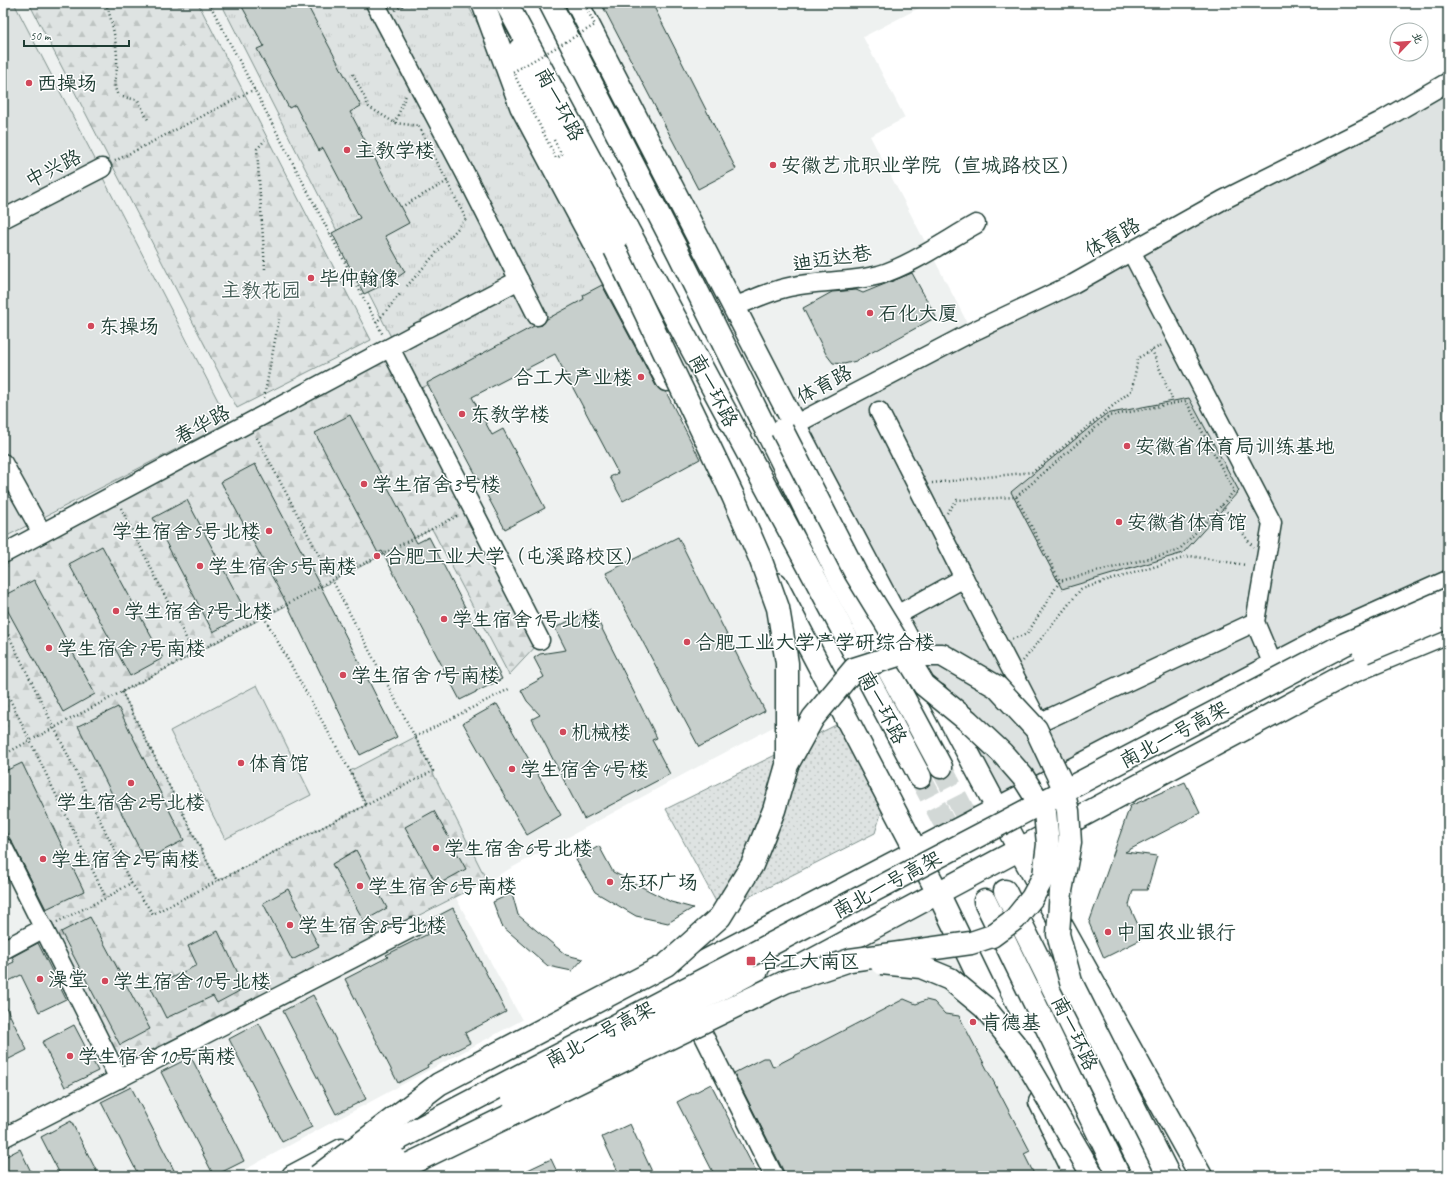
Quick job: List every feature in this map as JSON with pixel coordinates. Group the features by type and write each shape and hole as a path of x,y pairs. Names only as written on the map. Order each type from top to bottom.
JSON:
{"main road":[{"path":"482,3 521,106 598,254 730,496 938,893 1076,1176"},
{"path":"506,3 530,83 556,139 616,249 733,496 760,558 778,608 787,663 787,765"},
{"name":"南一环路","path":"506,3 824,595 920,778"},
{"path":"385,1176 785,982 850,960 971,943 992,936 1015,919 1032,898 1044,876 1048,844 1045,812 1023,777 1002,753 968,721 924,685 856,574 733,307 577,3"},
{"name":"南一环路","path":"552,5 679,254 843,585 941,767"},
{"path":"679,254 709,286 895,616 1019,849 1202,1176"},
{"path":"293,1176 1336,632 1448,582"},
{"name":"南北一号高架","path":"329,1176 1345,644 1448,599"},
{"name":"南北一号高架","path":"364,1176 1344,660 1448,617"},
{"path":"405,1176 697,1022 1347,674 1448,632"},
{"path":"318,1176 439,1084 666,965 720,917 752,865 774,810 787,765 813,718 854,670 898,655 942,655 996,687 1036,729 1061,782 1068,811 1070,843 1061,891 1058,934 1071,982 1169,1176"},
{"name":"南一环路","path":"1005,891 1146,1176"},
{"name":"南一环路","path":"985,901 1119,1176"},
{"path":"850,960 921,967 950,979 984,1007 1020,1052 1093,1176"}],"street":[{"path":"380,5 414,76 537,316"},
{"name":"体育路","path":"788,428 965,335 1073,284 1223,200 1379,122 1448,82"},
{"name":"中兴路","path":"3,219 102,168"},
{"name":"迪迈达巷","path":"733,307 785,288 816,282 857,280 880,274 898,267 976,224"},
{"path":"1131,251 1272,523 1255,622 1273,665"},
{"name":"春华路","path":"3,554 255,421 424,329 519,280"},
{"path":"390,348 540,640"},
{"path":"879,411 1039,723 1255,622"},
{"path":"3,463 42,533"},
{"path":"895,616 964,578"},
{"path":"3,847 118,1078"},
{"path":"3,1138 414,927"},
{"path":"3,950 44,928"},
{"path":"697,1022 774,1176"}],"path":[{"path":"106,3 112,22 117,65 113,84 118,96 138,100 148,120"},
{"path":"210,3 390,348"},
{"path":"315,3 317,7"},
{"path":"554,140 562,155 556,158 513,72 595,25 584,3"},
{"path":"353,74 369,107 395,123 419,126 466,219 407,286"},
{"path":"395,123 414,76"},
{"path":"102,168 255,89"},
{"path":"265,140 257,149 265,269"},
{"path":"401,208 465,173"},
{"path":"376,323 402,293"},
{"path":"3,624 131,883 153,914 433,771 332,580 255,421 279,319"},
{"path":"916,485 1033,472 1132,390 1138,358 1175,338"},
{"path":"1152,350 1174,402"},
{"path":"946,513 957,500 1016,497 1109,416 1174,402 1186,401 1234,491 1178,551 1060,581 1027,634 1008,640"},
{"path":"115,495 194,654"},
{"path":"1016,497 1060,581"},
{"path":"1222,505 1257,553"},
{"path":"3,755 332,580 472,509"},
{"path":"1013,673 1081,589 1190,556 1246,565"},
{"path":"264,617 350,772 366,805"},
{"path":"3,685 31,740 106,898"},
{"path":"415,737 509,689"},
{"path":"122,692 217,881"},
{"path":"44,928 106,898 131,883"}],"shaded area":[{"name":"合肥工业大学（屯溪路校区）","path":"3,3 467,3 793,639 777,725 456,898 522,1020 233,1176 3,1176"},
{"name":"安徽艺术职业学院（宣城路校区）","path":"577,3 916,3 919,8 863,37 905,118 870,136 972,332 794,425"},
{"path":"938,893 1076,1176 774,1176 697,1022"}],"green space":[{"name":"西操场","path":"3,3 14,3 97,163 3,212"},
{"name":"主教花园","path":"29,3 198,3 371,340 237,408"},
{"path":"221,3 467,3 613,288 418,390"},
{"name":"安徽省体育局训练基地","path":"1448,82 1448,409 1445,410 1448,416 1448,582 998,808 794,425"},
{"name":"东操场","path":"103,178 229,422 3,538 3,229"},
{"path":"390,348 538,644 509,675 432,529 122,692 217,881 366,805 350,771 415,737 487,881 114,1069 3,849 3,553"},
{"name":"体育馆","path":"257,685 311,795 225,839 170,731"},
{"path":"840,723 884,804 875,833 721,911 666,809"}],"building":[{"name":"主教学楼","path":"240,3 306,3 361,106 350,112 409,223 385,236 405,272 395,279 364,294 332,233 360,218 323,148 319,151 295,105 289,108 257,49 264,46"},
{"path":"601,3 652,3 736,169 698,189"},
{"name":"石化大厦","path":"912,273 936,317 856,361 844,364 833,363 826,354 803,308 832,292 856,290 863,293"},
{"path":"602,285 656,386 660,390 666,392 700,459 623,501 610,477 618,473 555,354 472,397 492,435 503,429 545,508 505,529 427,383 534,326 542,325 547,319 584,299 583,295"},
{"name":"安徽省体育馆","path":"1189,398 1239,491 1183,553 1062,589 1011,492 1106,414"},
{"path":"350,415 417,543 429,537 502,679 460,700 382,551 378,553 315,433"},
{"path":"255,464 325,595 397,737 360,755 291,612 221,482"},
{"name":"学生宿舍5号南楼","path":"187,500 247,614 213,632 153,518"},
{"name":"合肥工业大学产学研综合楼","path":"678,537 765,711 699,747 606,573"},
{"name":"学生宿舍7号北楼","path":"102,546 163,658 130,676 69,564"},
{"name":"学生宿舍7号南楼","path":"34,580 95,694 63,712 3,602 3,596"},
{"path":"592,609 657,738 652,740 670,774 584,819 532,719 540,715 527,701 521,690 544,677 534,658 540,654 566,650 555,628"},
{"name":"学生宿舍4号楼","path":"497,704 561,815 527,835 463,723"},
{"name":"学生宿舍2号北楼","path":"118,707 184,840 145,860 78,726"},
{"name":"学生宿舍2号南楼","path":"22,763 84,891 46,909 3,827 3,772"},
{"path":"1185,782 1200,813 1125,852 1157,856 1147,890 1133,890 1129,905 1144,938 1104,958 1089,923 1130,806"},
{"name":"学生宿舍6号北楼","path":"434,811 466,869 437,885 405,827"},
{"name":"东环广场","path":"599,846 613,872 671,902 693,908 668,923 636,916 595,892 576,860"},
{"name":"学生宿舍6号南楼","path":"356,850 387,908 364,921 332,864"},
{"name":"学生宿舍8号北楼","path":"288,889 319,946 292,960 263,903"},
{"path":"512,893 518,915 566,955 583,959 572,971 548,966 502,926 493,902"},
{"path":"453,908 506,1012 465,1033 470,1043 427,1065 428,1067 398,1083 345,979 388,957 386,955 428,934 424,923"},
{"name":"学生宿舍10号北楼","path":"90,917 150,1029 120,1045 61,932"},
{"path":"218,931 245,988 217,1003 213,996 166,1018 151,988 197,965 188,946"},
{"name":"澡堂","path":"38,943 66,999 39,1012 21,975 3,984 3,967 14,962 12,957"},
{"path":"313,995 366,1099 336,1114 283,1011"},
{"path":"904,999 916,1004 926,1000 934,1002 945,1014 959,1016 1030,1151 1024,1154 1035,1176 786,1176 734,1073 763,1058 769,1058 773,1067"},
{"name":"澡堂","path":"3,1001 27,1050 3,1062"},
{"path":"259,1023 312,1127 282,1142 229,1039"},
{"name":"学生宿舍10号南楼","path":"74,1025 98,1071 65,1087 42,1042"},
{"path":"191,1057 244,1161 214,1176 161,1072"},
{"path":"711,1084 758,1176 715,1176 677,1102"},
{"path":"131,1087 177,1176 139,1176 101,1102"},
{"path":"71,1121 99,1176 61,1176 41,1137"},
{"path":"630,1124 654,1176 620,1176 602,1137"},
{"path":"20,1149 33,1176 3,1176 3,1158"},
{"path":"551,1159 559,1176 515,1176"}],"tunnel":[{"path":"941,767 1005,891"},
{"path":"920,777 985,901"}],"place":[{"name":"西操场","path":"29,83"},
{"name":"主教学楼","path":"347,150"},
{"name":"安徽艺术职业学院（宣城路校区）","path":"773,165"},
{"name":"毕仲翰像","path":"311,278"},
{"name":"石化大厦","path":"870,313"},
{"name":"东操场","path":"91,326"},
{"name":"合工大产业楼","path":"641,377"},
{"name":"东教学楼","path":"462,414"},
{"name":"安徽省体育局训练基地","path":"1127,446"},
{"name":"学生宿舍3号楼","path":"364,484"},
{"name":"安徽省体育馆","path":"1119,522"},
{"name":"学生宿舍5号北楼","path":"269,531"},
{"name":"合肥工业大学（屯溪路校区）","path":"377,556"},
{"name":"学生宿舍5号南楼","path":"200,566"},
{"name":"学生宿舍7号北楼","path":"116,611"},
{"name":"学生宿舍1号北楼","path":"444,619"},
{"name":"合肥工业大学产学研综合楼","path":"687,642"},
{"name":"学生宿舍7号南楼","path":"49,648"},
{"name":"学生宿舍1号南楼","path":"343,675"},
{"name":"机械楼","path":"563,732"},
{"name":"体育馆","path":"241,763"},
{"name":"学生宿舍4号楼","path":"512,769"},
{"name":"学生宿舍2号北楼","path":"131,783"},
{"name":"学生宿舍6号北楼","path":"436,848"},
{"name":"学生宿舍2号南楼","path":"43,859"},
{"name":"东环广场","path":"610,882"},
{"name":"学生宿舍6号南楼","path":"360,886"},
{"name":"学生宿舍8号北楼","path":"290,925"},
{"name":"中国农业银行","path":"1108,932"},
{"name":"合工大南区","path":"751,961"},
{"name":"澡堂","path":"40,979"},
{"name":"学生宿舍10号北楼","path":"105,981"},
{"name":"肯德基","path":"973,1022"},
{"name":"学生宿舍10号南楼","path":"70,1056"}]}
